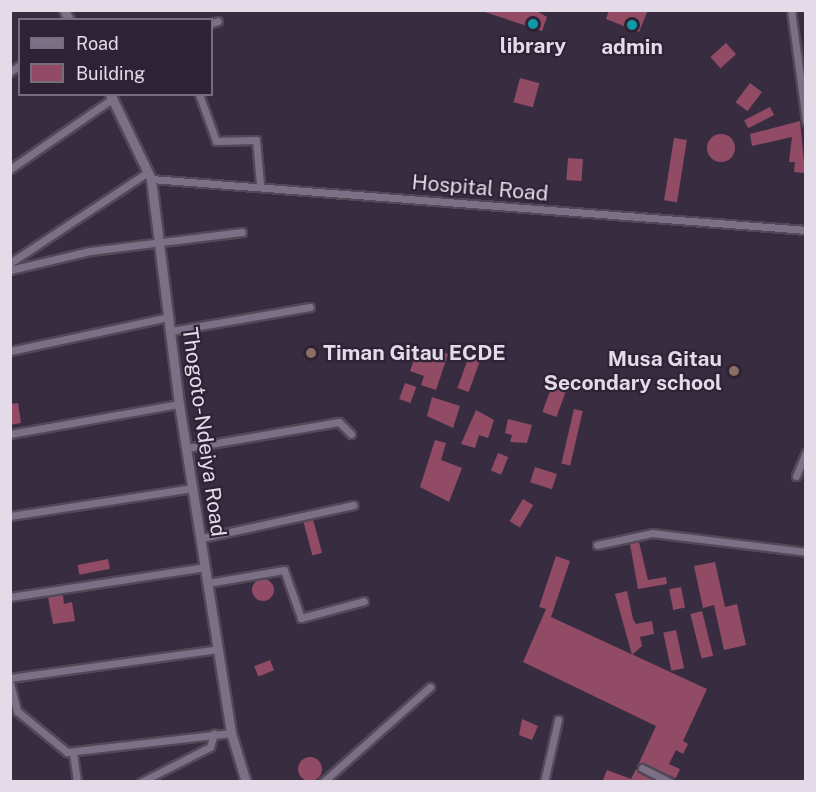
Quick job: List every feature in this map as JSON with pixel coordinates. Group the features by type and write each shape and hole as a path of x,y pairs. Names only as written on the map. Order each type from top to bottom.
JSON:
{"main road":[{"name":"Thogoto-Ndeiya Road","path":"111,97 149,175 179,404 231,733 246,782"}],"street":[{"path":"791,10 806,121"},
{"path":"200,96 216,141 256,140 260,184"},
{"path":"10,169 111,97"},
{"path":"10,263 149,175"},
{"name":"Hospital Road","path":"149,175 806,230"},
{"path":"10,270 157,242 242,232"},
{"path":"171,331 310,307"},
{"path":"10,351 169,317"},
{"path":"10,434 179,404"},
{"path":"187,448 339,422 351,434"},
{"path":"796,476 806,453"},
{"path":"10,516 193,488"},
{"path":"202,538 353,505"},
{"path":"597,545 658,533 806,552"},
{"path":"10,597 206,567"},
{"path":"208,582 284,570 301,618 364,601"},
{"path":"10,678 218,649"},
{"path":"11,684 17,711 26,723 73,753 231,733"},
{"path":"324,782 430,687"},
{"path":"544,782 558,720"},
{"path":"141,782 210,747 214,734"},
{"path":"73,753 77,782"},
{"path":"642,768 669,782"}],"building":[{"name":"library","path":"535,10 547,17 542,31 485,12"},
{"name":"admin","path":"609,10 648,10 639,32 606,19"},
{"path":"726,43 736,54 720,68 710,57"},
{"path":"520,78 539,83 533,107 514,102"},
{"path":"750,83 762,92 748,111 736,102"},
{"path":"770,107 774,115 748,128 744,120"},
{"path":"800,121 805,173 794,172 795,162 789,162 792,137 752,146 750,134"},
{"path":"721,134 731,138 735,148 731,158 721,162 711,158 707,148 711,138"},
{"path":"674,138 687,140 677,202 664,200"},
{"path":"568,158 583,159 581,181 566,180"},
{"path":"433,349 448,354 436,390 421,385 424,376 410,371 417,351 431,356"},
{"path":"469,356 480,360 469,392 457,388"},
{"path":"554,380 568,385 556,417 542,412"},
{"path":"405,383 416,387 410,403 399,399"},
{"path":"432,397 460,406 453,428 427,416"},
{"path":"18,403 21,423 10,425 10,404"},
{"path":"574,409 583,411 570,466 561,464"},
{"path":"476,410 494,420 488,438 479,435 475,448 461,444"},
{"path":"508,419 532,425 527,443 510,442 512,435 505,433"},
{"path":"435,440 446,443 441,460 462,468 449,502 420,487"},
{"path":"498,453 508,457 501,475 491,471"},
{"path":"535,467 557,474 552,489 530,482"},
{"path":"523,499 533,505 520,527 510,521"},
{"path":"313,519 322,553 312,555 303,522"},
{"path":"639,542 648,580 666,577 667,584 638,589 630,544"},
{"path":"556,556 570,561 551,617 707,689 683,741 688,744 683,754 676,750 669,764 680,769 676,778 639,763 656,726 523,662 546,609 539,607"},
{"path":"108,559 110,569 79,575 78,565"},
{"path":"715,562 725,607 737,604 746,645 724,650 714,605 703,608 694,566"},
{"path":"263,579 271,582 274,590 271,598 263,601 255,598 252,590 255,582"},
{"path":"681,587 685,608 673,610 669,589"},
{"path":"627,591 636,624 652,621 654,634 640,637 642,646 632,655 615,594"},
{"path":"63,595 64,604 72,602 75,621 53,624 48,597"},
{"path":"702,611 713,656 701,659 690,614"},
{"path":"676,630 684,668 671,671 663,633"},
{"path":"270,660 274,670 258,677 254,666"},
{"path":"522,719 538,726 532,740 519,735"},
{"path":"310,757 319,760 322,769 319,778 310,781 301,778 298,769 301,760"},
{"path":"636,769 656,782 602,782 607,770 631,779"}],"place":[{"name":"library","path":"533,24"},
{"name":"admin","path":"632,25"},
{"name":"Timan Gitau ECDE","path":"311,353"},
{"name":"Musa Gitau Secondary school","path":"734,371"}]}
